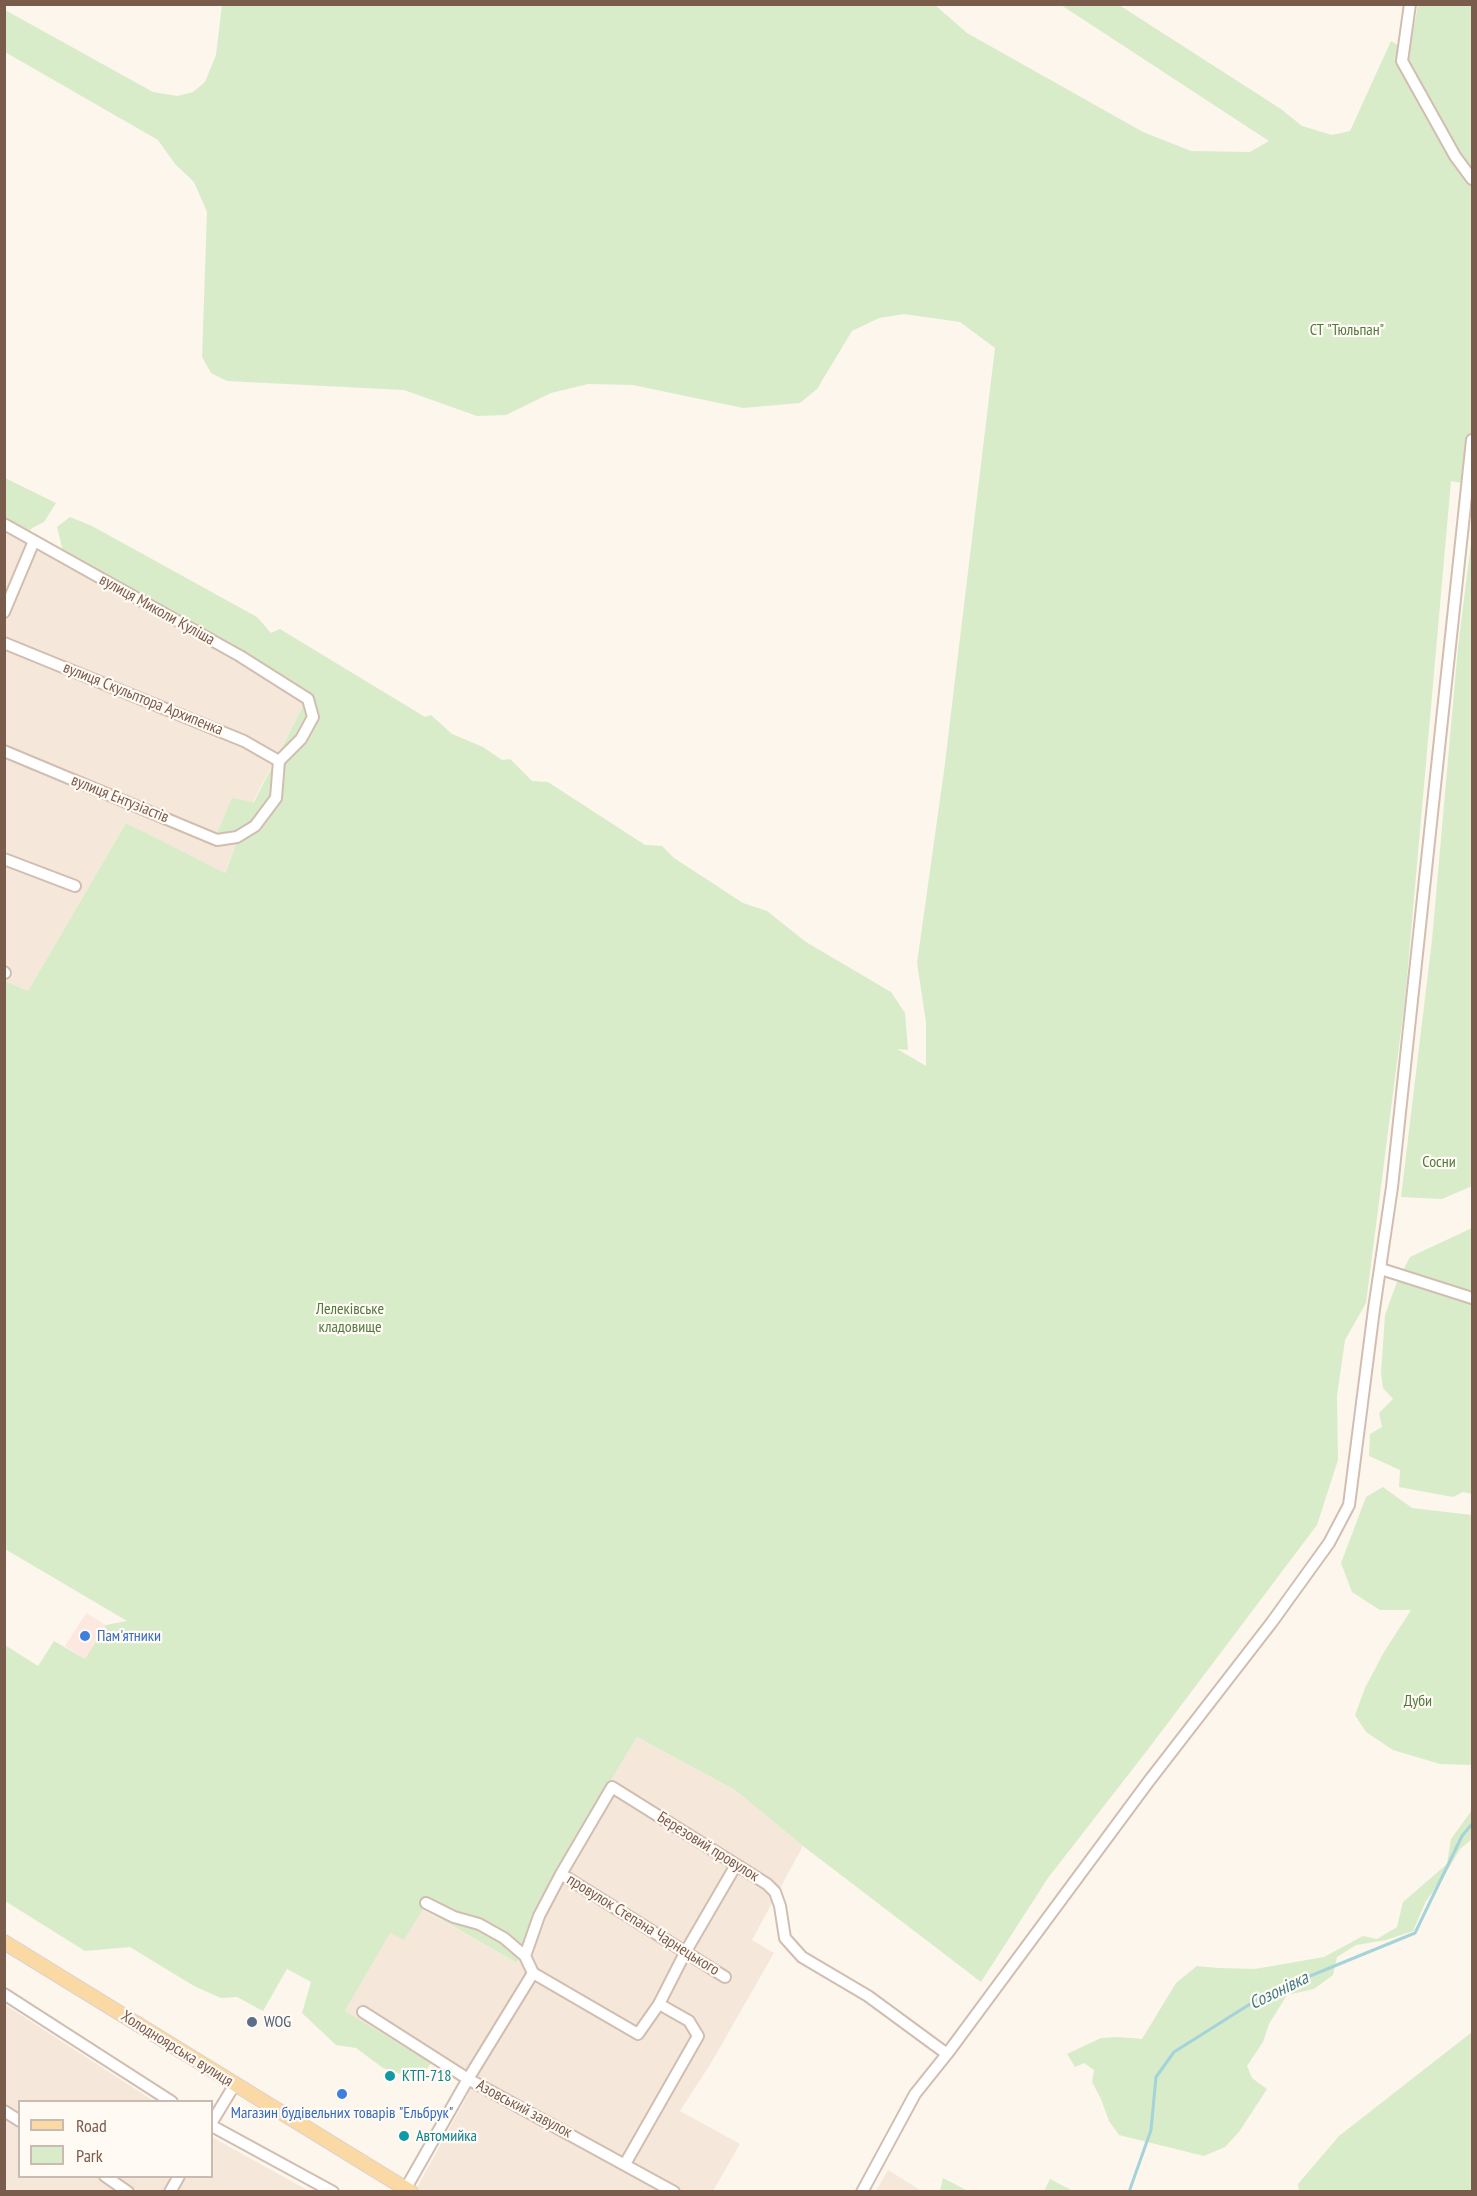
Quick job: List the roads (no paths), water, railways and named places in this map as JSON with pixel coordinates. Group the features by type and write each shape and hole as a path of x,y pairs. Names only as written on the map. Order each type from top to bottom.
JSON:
{"main road":[{"name":"Холодноярська вулиця","path":"4,1942 409,2190"}],"street":[{"path":"1410,4 1402,61 1455,156 1473,179"},
{"path":"862,2192 915,2094 1149,1781 1272,1622 1329,1543 1350,1504 1372,1320 1392,1187 1473,440"},
{"name":"вулиця Миколи Куліша","path":"4,524 240,656 308,699 313,717 301,739 279,761"},
{"path":"4,612 34,541"},
{"name":"вулиця Скульптора Архипенка","path":"4,643 244,741 279,761"},
{"name":"вулиця Ентузіастів","path":"4,751 217,840 237,837 255,826 276,798 279,761"},
{"path":"4,859 75,886"},
{"path":"1381,1269 1473,1298"},
{"name":"Березовий провулок","path":"561,1874 612,1787 767,1884 775,1892 780,1906 785,1938 802,1957 868,1996 947,2054"},
{"path":"426,1903 454,1917 479,1924 504,1938 525,1956 533,1973 638,2034 659,2004 686,1951 736,1865"},
{"path":"525,1956 539,1916 561,1874"},
{"name":"провулок Степана Чарнецького","path":"561,1874 725,1977"},
{"path":"409,2190 468,2079 533,1973"},
{"path":"4,1994 169,2100"},
{"path":"625,2164 698,2036 689,2021 659,2004"},
{"name":"Азовський завулок","path":"363,2013 468,2079 674,2192"},
{"path":"213,2120 235,2085"},
{"path":"4,2111 18,2120"},
{"path":"213,2127 333,2192"},
{"path":"108,2178 128,2192"},
{"path":"170,2192 178,2178"}],"waterway":[{"name":"Созонівка","path":"1129,2192 1151,2130 1156,2077 1174,2052 1266,1994 1415,1933 1462,1836 1472,1824"}],"place":[{"name":"Пам'ятники","path":"85,1636"},
{"name":"WOG","path":"252,2022"},
{"name":"КТП-718","path":"390,2076"},
{"name":"Магазин будівельних товарів \"Ельбрук\"","path":"342,2094"},
{"name":"Автомийка","path":"404,2136"}],"park label":[{"name":"СТ \"Тюльпан\"","path":"1347,330"},
{"name":"Сосни","path":"1439,1162"},
{"name":"Лелеківське кладовище","path":"350,1318"},
{"name":"Дуби","path":"1418,1701"}]}
